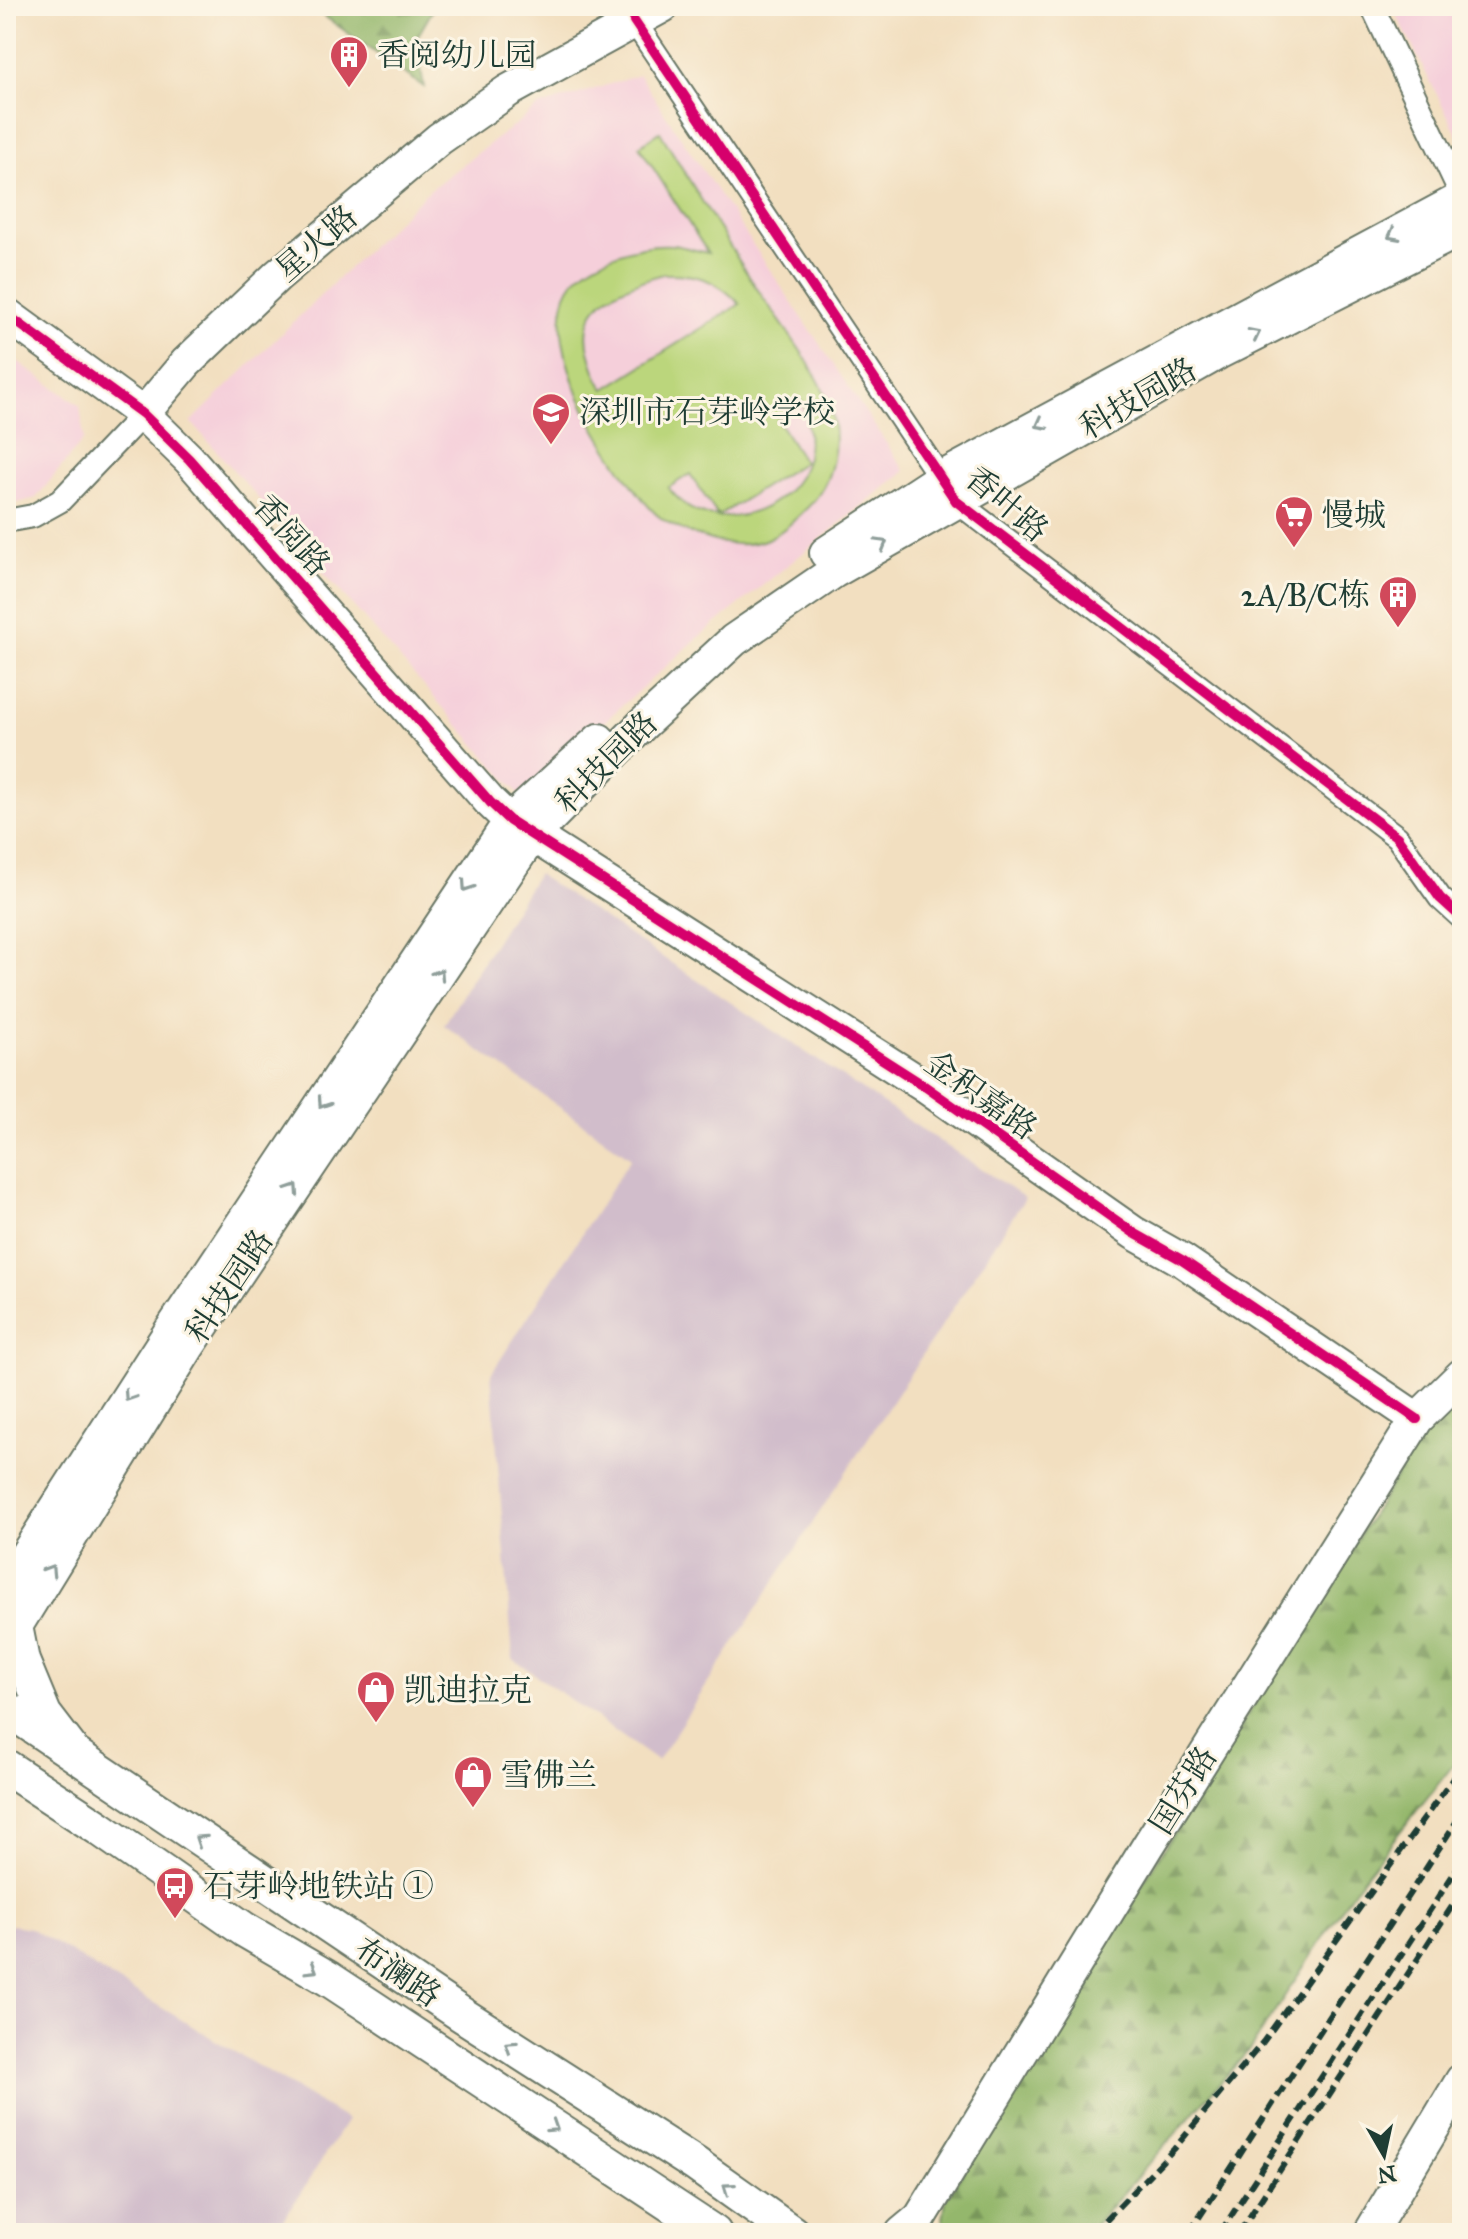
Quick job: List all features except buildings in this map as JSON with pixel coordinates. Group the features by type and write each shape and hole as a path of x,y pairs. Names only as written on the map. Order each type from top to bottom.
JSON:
{"main road":[{"name":"星火路","path":"143,414 186,363 277,276 439,139 508,91 663,6"},
{"name":"科技园路","path":"6,1586 171,1330 521,829 643,724 734,640 948,490 1462,197"},
{"name":"科技园路","path":"948,490 1462,229"},
{"name":"香阅路","path":"6,314 143,414 189,459 490,802 521,829"},
{"name":"科技园路","path":"11,1630 188,1347 521,829"},
{"name":"金积嘉路","path":"521,829 923,1085 1134,1233 1182,1260 1417,1419"},
{"name":"国芬路","path":"913,2228 1148,1846 1417,1419 1462,1375"},
{"path":"11,1630 45,1714 70,1753 14,1780"},
{"name":"布澜路","path":"6,1708 461,2014 695,2164 792,2233"},
{"name":"布澜路","path":"14,1780 85,1818 245,1930 329,1979 714,2233"},
{"path":"1370,2233 1462,2080"}],"street":[{"path":"1372,6 1462,197"},
{"name":"香叶路","path":"634,21 948,490 1397,837 1440,898 1462,918"},
{"name":"星火路","path":"6,521 33,516 60,501 143,414"}],"shaded area":[{"path":"1392,6 1462,6 1462,144"},
{"name":"深圳市石芽岭学校","path":"639,75 905,471 700,636 521,796 191,422 427,192 538,107"},
{"path":"6,353 80,406 84,439 36,498 6,506"},
{"path":"537,874 1025,1198 657,1761 513,1659 491,1374 631,1158 444,1025"},
{"path":"6,1927 30,1928 347,2120 275,2233 6,2233"}],"green space":[{"path":"310,6 435,6 416,39 424,87"},
{"path":"660,132 744,268 809,364 831,411 834,450 823,487 793,521 777,534 759,542 717,542 679,528 657,515 608,449 572,379 563,341 562,310 569,288 582,273 619,253 647,246 672,245 708,253 639,146","holes":["663,274 705,279 740,304 605,389 590,355 587,337 589,321 595,309 617,291","803,402 808,440 805,464 786,493 773,503 741,516 724,517 707,515 688,507 668,488 690,474 718,516 804,462 777,419"]},
{"path":"1462,1399 1462,1754 1356,1887 1250,2049 1088,2233 941,2233 946,2199 1418,1441"}],"railway":[{"path":"1093,2233 1174,2149 1263,2042 1462,1766"},
{"path":"1189,2233 1462,1813"},
{"path":"1220,2233 1462,1861"},
{"path":"1239,2233 1462,1891"}],"cycle path":[{"path":"634,21 956,501 1397,837 1440,898 1462,918"},
{"path":"6,314 143,414 189,459 510,821 923,1085 1134,1233 1182,1260 1417,1419"}],"place":[{"name":"香阅幼儿园","path":"349,89"},
{"name":"深圳市石芽岭学校","path":"551,446"},
{"name":"慢城","path":"1294,549"},
{"name":"2A/B/C栋","path":"1398,629"},
{"name":"凯迪拉克","path":"376,1724"},
{"name":"雪佛兰","path":"473,1809"},
{"name":"石芽岭地铁站 ①","path":"175,1920"}]}
